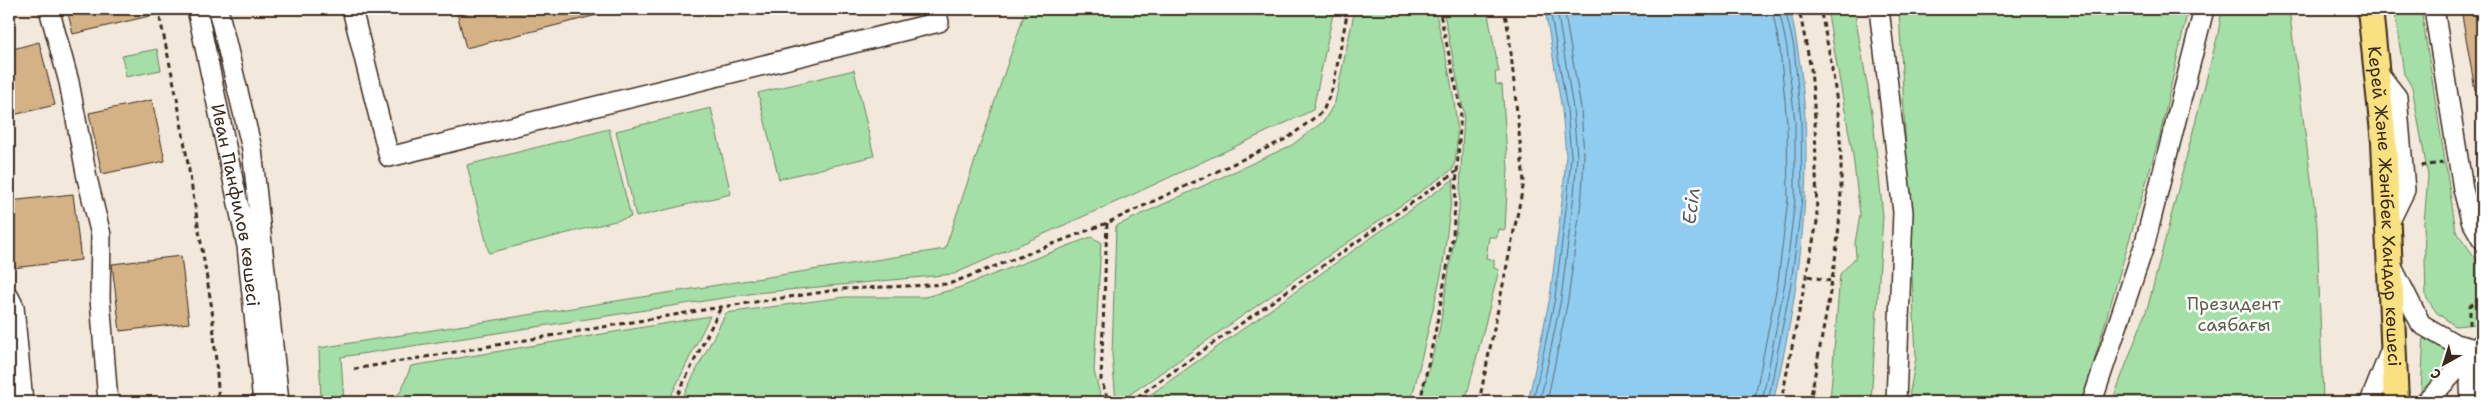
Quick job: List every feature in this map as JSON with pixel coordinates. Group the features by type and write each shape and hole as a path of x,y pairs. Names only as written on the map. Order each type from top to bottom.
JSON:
{"main road":[{"name":"Керей Және Жәнібек Хандар көшесі","path":"2370,9 2384,142 2396,402"}],"street":[{"path":"49,9 69,82 87,178 101,235 100,298 108,402"},
{"name":"Иван Панфилов көшесі","path":"198,9 247,246 263,402"},
{"name":"Иван Панфилов көшесі","path":"218,9 252,149 279,402"},
{"path":"352,9 389,157 939,22 936,9"},
{"path":"1879,9 1903,212 1896,402"},
{"path":"2092,402 2145,243 2204,9"},
{"path":"2434,9 2463,189 2471,220 2482,240"},
{"path":"2390,264 2421,324 2455,344 2479,346"},
{"path":"9,297 14,307 24,402"},
{"path":"2370,402 2394,343"},
{"path":"2426,402 2479,346"},
{"path":"2472,402 2470,384 2479,346"}],"path":[{"path":"158,9 177,98 212,309 219,402"},
{"path":"354,369 721,307 844,289 949,284 1106,223 1288,138 1323,111 1333,87 1348,9"},
{"path":"1420,402 1453,235 1461,110 1439,9"},
{"path":"1479,402 1524,182 1509,34 1504,9"},
{"path":"1781,402 1808,276 1817,222 1811,69 1799,9"},
{"path":"1810,402 1836,251 1842,182 1840,124 1828,42 1820,9"},
{"path":"1130,402 1457,171"},
{"path":"1106,223 1101,380 1109,402"},
{"path":"1808,276 1830,281"},
{"path":"2470,325 2470,306 2482,297"},
{"path":"674,402 721,307"},
{"path":"415,402 423,402"}],"green space":[{"path":"1026,9 1334,9 1313,110 1134,194 954,274 756,293 341,357 344,402 321,402 319,348 945,249"},
{"path":"1355,9 1435,9 1448,68 1455,112 1457,133 1453,169 1119,402 1116,402 1112,355 1116,226 1292,145 1324,121 1335,102"},
{"path":"1443,9 1487,9 1499,72 1495,72 1496,84 1502,85 1508,169 1505,230 1498,229 1497,237 1489,237 1486,258 1494,260 1494,268 1499,270 1465,402 1419,402 1439,332 1459,209 1464,113"},
{"path":"1827,9 1854,9 1873,119 1883,216 1871,402 1830,402 1840,274 1856,257 1855,243 1860,215 1853,156"},
{"path":"1899,9 2188,9 2160,135 2082,402 1908,402 1916,358"},
{"name":"Президент саябағы","path":"2222,9 2289,9 2317,226 2323,402 2112,402 2148,306 2218,34"},
{"path":"2394,9 2421,9 2456,231 2482,267 2482,321 2477,324 2455,326 2437,313 2426,297 2424,223 2428,176 2412,87 2404,74"},
{"path":"157,49 161,70 126,77 122,56"},
{"path":"854,70 874,156 779,179 758,93"},
{"path":"711,108 731,194 636,217 616,131"},
{"path":"609,129 631,217 489,253 467,165"},
{"path":"1454,179 1442,271 1411,402 1140,402"},
{"path":"1091,237 1101,242 1094,371 1102,402 680,402 726,313 844,297 925,297 958,288"},
{"path":"710,316 668,402 438,402 418,398 391,402 401,391 411,366"},
{"path":"2424,333 2460,352 2421,393"}],"water":[{"name":"Есіл","path":"1545,9 1790,9 1799,58 1804,108 1806,157 1804,206 1793,304 1773,402 1528,402 1550,297 1566,155 1562,110"}],"building":[{"path":"67,9 157,9 158,14 73,34"},
{"path":"456,9 601,9 601,14 466,48"},
{"path":"2461,9 2482,9 2482,89 2475,90"},
{"path":"39,42 55,105 9,116 9,50"},
{"path":"152,100 165,161 102,174 89,113"},
{"path":"73,194 81,260 12,268 9,240 9,201"},
{"path":"181,256 189,323 120,331 112,264"}]}
